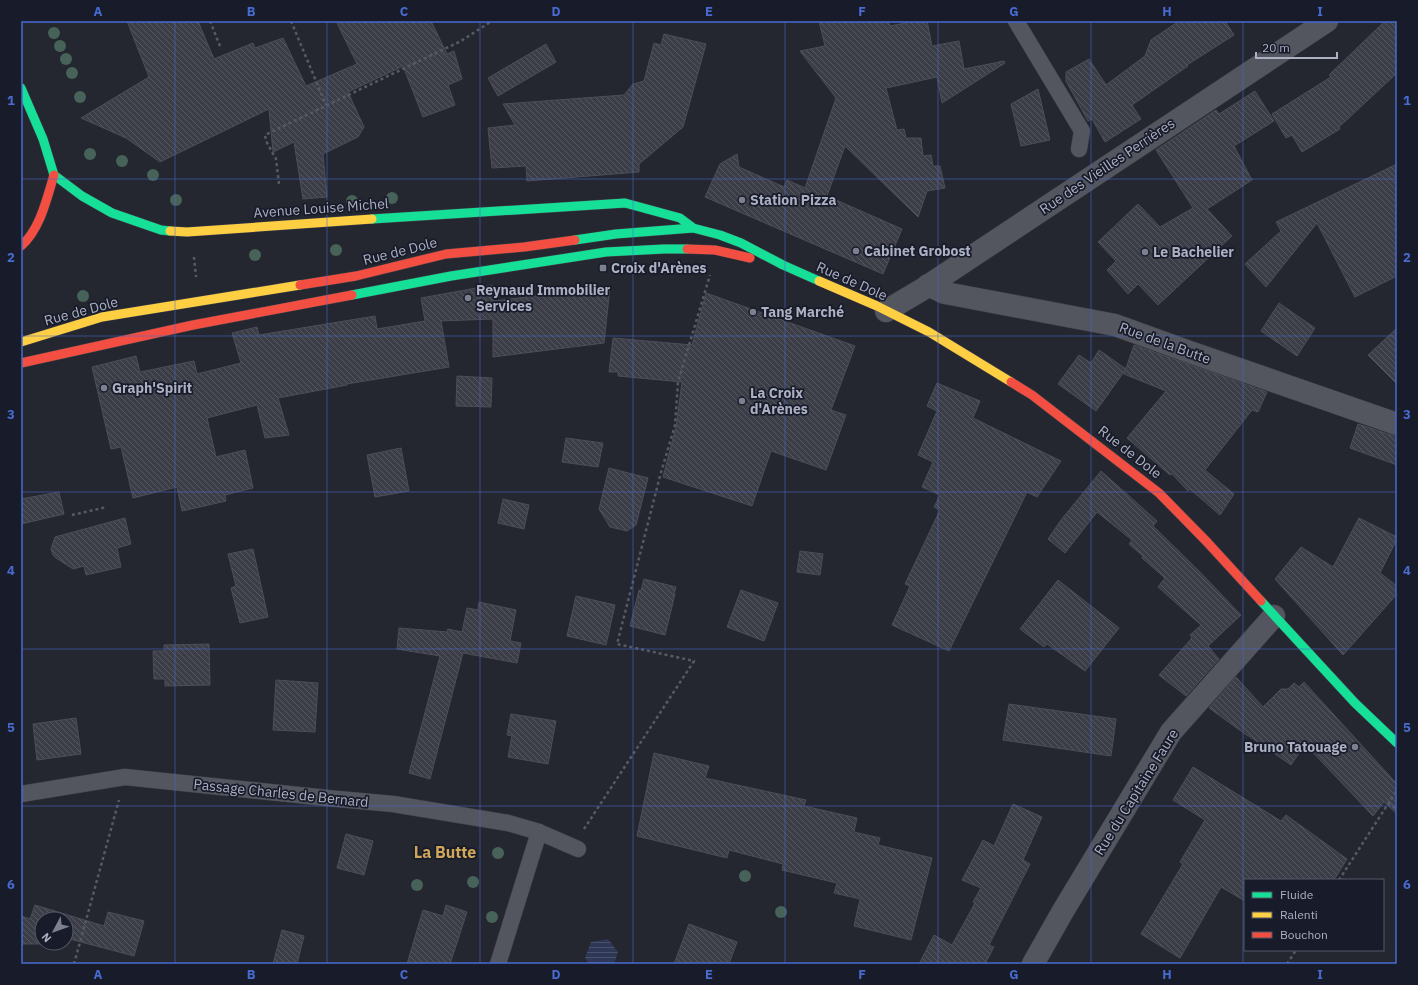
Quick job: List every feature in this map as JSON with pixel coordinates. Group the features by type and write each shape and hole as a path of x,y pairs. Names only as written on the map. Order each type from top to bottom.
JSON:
{"main road":[{"path":"21,88 43,139 54,175 44,206 29,240 21,246"},
{"name":"Avenue Louise Michel","path":"54,175 82,196 112,213 161,230 181,232 484,211 625,204 680,218 693,228"},
{"name":"Rue de Dole","path":"21,342 102,317 356,276 446,254 524,247 616,234 693,228 720,235 741,243 783,265 929,332 1032,395 1124,465 1164,498 1207,542 1355,704 1397,744"},
{"name":"Rue de Dole","path":"21,363 224,319 451,276 606,252 664,249 715,250 783,265"}],"street":[{"name":"Rue des Vieilles Perrières","path":"886,311 928,285 1327,21"},
{"name":"Rue de la Butte","path":"928,285 945,293 1115,325 1397,424"},
{"name":"Rue du Capitaine Faure","path":"1033,964 1063,910 1171,732 1274,616"}],"lane":[{"path":"1016,21 1082,130 1079,150"},
{"name":"Passage Charles de Bernard","path":"21,794 125,778 393,804 508,823 539,832 575,848"},
{"path":"498,964 539,832"}],"path":[{"path":"210,21 220,46"},
{"path":"291,21 326,105"},
{"path":"279,184 276,159 266,141 265,135 461,41 492,21"},
{"path":"194,257 196,279"},
{"path":"575,848 694,661 616,644 660,476 675,425 678,382 705,288"},
{"path":"72,515 106,507"},
{"path":"74,964 125,778"},
{"path":"1340,879 1397,790"},
{"path":"1388,803 1397,810"},
{"path":"1287,964 1295,951"}],"water":[{"path":"608,939 618,952 614,964 589,964 585,958 591,942"}],"building":[{"path":"127,21 198,21 214,59 253,43 255,48 283,38 306,86 357,64 336,21 431,21 447,54 454,51 462,79 448,85 455,105 423,117 403,66 348,92 364,127 358,137 323,154 327,197 303,199 294,142 273,152 269,109 160,162 126,138 81,118 149,77"},
{"path":"819,21 888,21 890,26 916,21 927,21 932,46 959,41 964,69 1004,61 1005,63 942,103 937,77 886,88 897,130 904,129 906,138 921,138 923,156 931,155 933,166 940,166 945,188 927,191 918,217 845,146 827,196 902,229 883,274 705,197 720,164 737,154 739,167 784,187 787,180 805,188 836,98 800,51 825,46"},
{"path":"1179,21 1225,21 1234,35 1187,65 1188,66 1132,105 1141,119 1105,142 1092,119 1088,121 1066,81 1066,72 1089,59 1106,85 1145,56 1151,40"},
{"path":"1385,21 1397,21 1397,73 1339,127 1340,129 1302,152 1292,135 1286,138 1272,114 1331,77 1329,75"},
{"path":"664,34 706,44 683,127 639,164 639,172 527,181 526,166 492,168 488,128 515,125 503,104 624,95 633,84 644,81 654,43 661,45"},
{"path":"546,44 556,62 498,96 488,78"},
{"path":"1038,89 1050,140 1021,146 1011,104"},
{"path":"1255,91 1274,121 1234,146 1252,180 1207,209 1232,236 1158,305 1138,284 1128,294 1107,270 1116,261 1098,242 1138,204 1160,227 1193,208 1156,150 1216,110 1219,114"},
{"path":"1397,164 1397,276 1355,297 1317,223 1266,287 1245,264 1281,231 1276,222"},
{"path":"493,285 494,308 494,301 610,287 604,343 493,357 493,319 441,321 449,367 347,384 278,398 289,435 265,438 257,405 207,418 216,457 245,450 253,488 225,495 226,501 182,511 177,487 133,498 121,447 111,449 92,367 136,356 140,372 194,361 197,374 241,363 232,333 257,327 259,335 375,316 377,329 425,321 421,298"},
{"name":"La Croix d'Arènes","path":"706,293 855,346 831,410 846,415 826,470 771,451 752,506 663,477 676,427 682,382 618,376 618,372 609,372 613,338 692,345"},
{"path":"1279,303 1315,328 1297,356 1261,331"},
{"path":"1397,328 1397,384 1368,355"},
{"path":"1134,345 1267,392 1258,412 1252,410 1205,470 1234,494 1220,515 1190,489 1188,491 1172,474 1170,475 1127,438 1166,391 1124,374"},
{"path":"1099,350 1126,369 1096,411 1058,384 1079,355 1091,363"},
{"path":"457,376 492,378 491,407 456,406"},
{"path":"937,383 980,401 973,418 1061,461 1037,497 1027,492 949,651 892,625 910,586 905,584 940,510 934,507 940,495 922,487 933,462 918,455 937,411 927,406"},
{"path":"1358,424 1397,437 1397,465 1350,448"},
{"path":"566,438 603,443 598,467 562,462"},
{"path":"401,448 409,491 375,497 367,455"},
{"path":"609,468 648,478 636,525 627,531 610,527 599,509"},
{"path":"1101,471 1157,521 1153,526 1241,615 1208,646 1219,659 1186,696 1159,675 1192,638 1190,635 1201,625 1158,587 1165,578 1142,558 1143,556 1129,544 1132,540 1097,512 1065,553 1048,539 1061,520"},
{"path":"59,492 64,514 21,524 21,499"},
{"path":"503,499 529,505 524,529 498,523"},
{"path":"125,518 131,544 117,548 121,567 86,575 84,566 73,569 53,555 51,549 55,537"},
{"path":"1359,518 1397,537 1380,573 1397,586 1397,594 1343,655 1275,579 1301,547 1333,567"},
{"path":"253,549 268,617 240,623 231,588 236,586 228,554"},
{"path":"800,551 823,554 820,575 797,572"},
{"path":"644,579 676,587 665,635 630,626 639,590 641,591"},
{"path":"1058,580 1119,628 1085,671 1047,644 1044,647 1020,629"},
{"path":"741,590 778,603 764,641 727,627"},
{"path":"576,596 615,605 606,645 567,636"},
{"path":"479,602 516,610 510,641 521,643 517,663 463,653 430,779 409,773 440,656 397,649 399,628 447,632 448,629 462,632 467,608 478,610"},
{"path":"209,644 210,685 165,686 165,679 154,679 153,651 164,651 164,645"},
{"path":"1236,677 1263,707 1281,689 1288,689 1294,683 1299,687 1304,682 1397,784 1397,814 1384,802 1373,816 1305,744 1291,765 1209,708"},
{"path":"276,680 318,683 315,732 273,730"},
{"path":"1009,704 1116,719 1111,756 1003,740"},
{"path":"511,714 556,721 548,764 508,757 512,736 507,735"},
{"path":"76,718 81,754 37,760 33,724"},
{"path":"654,753 709,766 705,778 806,800 804,806 857,818 854,832 880,838 878,845 932,858 911,940 854,926 860,899 834,893 837,883 782,870 783,864 729,850 727,858 637,836"},
{"path":"1193,767 1281,821 1286,815 1347,859 1335,879 1244,879 1244,900 1221,887 1180,958 1141,934 1183,864 1180,862 1205,820 1173,800"},
{"path":"1013,804 1042,817 1023,860 1030,864 989,945 994,947 986,962 989,964 919,964 934,935 952,945 975,903 973,902 981,888 962,880 983,840 994,846"},
{"path":"346,834 373,841 364,875 337,868"},
{"path":"35,905 55,911 34,911 34,944 21,944 21,916 30,919"},
{"path":"446,905 467,912 450,964 407,964 423,910 443,916"},
{"path":"108,912 144,921 134,956 74,940 74,917 104,926"},
{"path":"689,924 737,942 729,964 674,964"},
{"path":"282,930 304,936 297,964 273,964"}],"traffic: fast":[{"path":"21,88 43,139 54,175 82,196 112,213 161,230 170,231"},
{"path":"372,219 625,203 680,218 692,227"},
{"path":"575,240 616,234 693,228 720,235 741,243 783,265 819,281"},
{"path":"352,295 451,276 606,252 687,249"},
{"path":"1261,601 1355,703 1397,743"}],"traffic: slow":[{"path":"170,231 187,232 372,219"},
{"path":"819,281 877,306 929,332 1011,382"},
{"path":"21,342 102,317 300,285"}],"traffic: jam":[{"path":"21,246 28,239 38,223 54,175"},
{"path":"300,285 356,276 446,254 524,247 575,240"},
{"path":"687,249 715,250 750,258"},
{"path":"21,363 193,325 352,295"},
{"path":"1011,382 1032,395 1159,493 1207,542 1261,601"}],"place":[{"name":"Station Pizza","path":"742,200"},
{"name":"Cabinet Grobost","path":"856,251"},
{"name":"Le Bachelier","path":"1145,252"},
{"name":"Croix d'Arènes","path":"603,268"},
{"name":"Reynaud Immobilier Services","path":"468,298"},
{"name":"Tang Marché","path":"753,312"},
{"name":"Graph'Spirit","path":"104,388"},
{"name":"La Croix d'Arènes","path":"742,401"},
{"name":"Bruno Tatouage","path":"1355,747"}],"district":[{"name":"La Butte","path":"445,852"}]}
